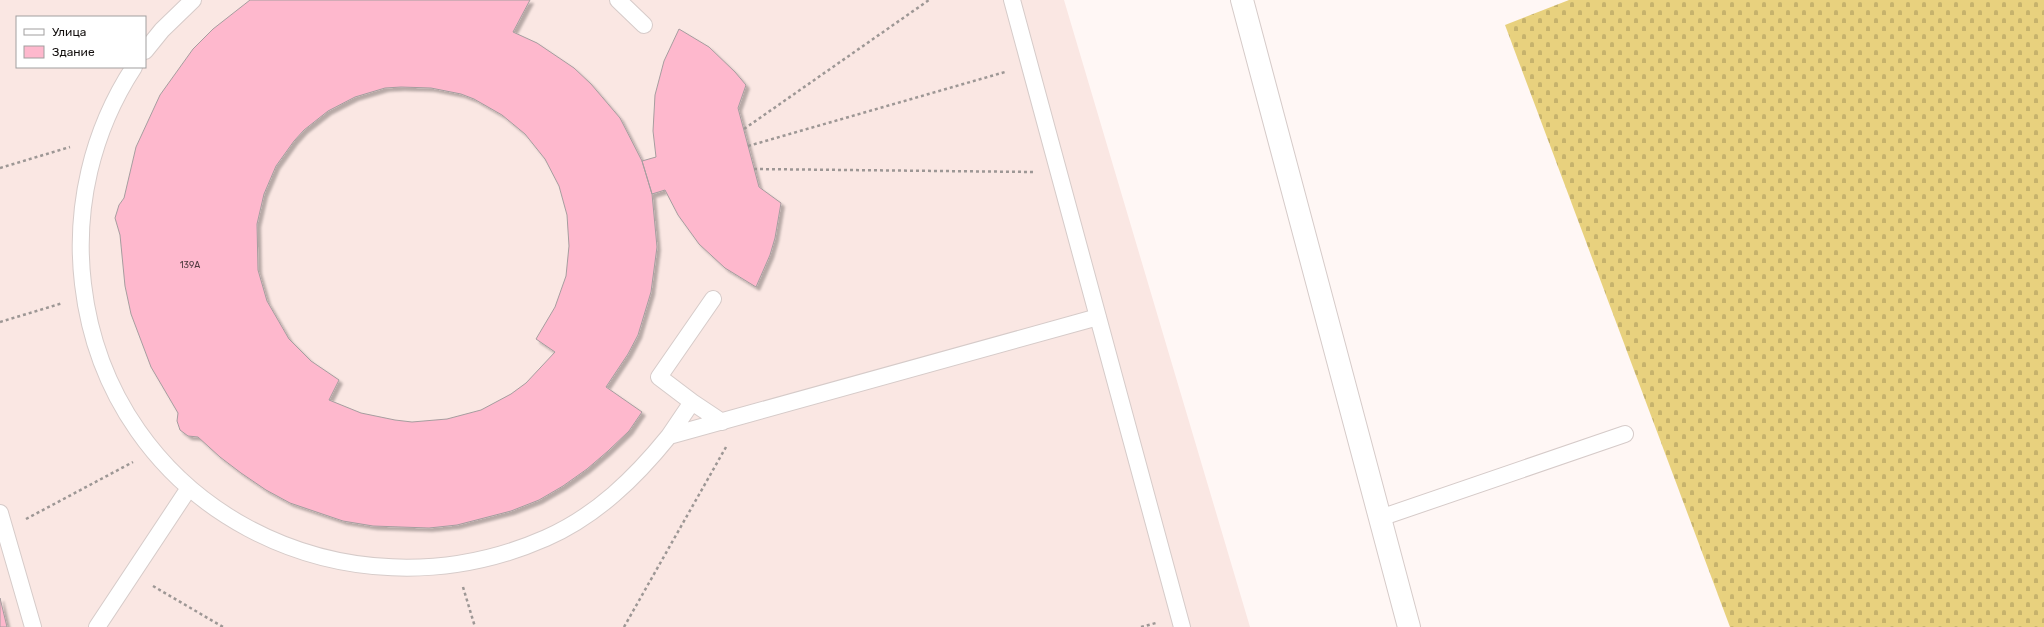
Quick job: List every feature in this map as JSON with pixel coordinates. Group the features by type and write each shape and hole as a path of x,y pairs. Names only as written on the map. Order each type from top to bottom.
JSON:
{"main road":[{"path":"1242,0 1409,627"}],"lane":[{"path":"146,50 162,30 193,0"},
{"path":"618,0 644,25"},
{"path":"1012,0 1060,172 1182,627"},
{"path":"133,68 110,109 98,139 83,201 80,264 84,296 91,328 100,358 113,387 128,415 154,451 189,488 214,508 252,532 293,550 330,561 393,570 457,566 488,560 519,550 548,538 576,522 602,504 627,484 649,461 669,436 692,402"},
{"path":"713,299 659,377 722,422"},
{"path":"669,436 1098,317"},
{"path":"1380,518 1625,434"},
{"path":"97,627 189,488"},
{"path":"0,513 33,627"}],"path":[{"path":"744,129 929,0"},
{"path":"748,146 1030,64"},
{"path":"0,168 98,139"},
{"path":"754,169 1060,172"},
{"path":"0,322 84,296"},
{"path":"624,627 744,415"},
{"path":"5,530 154,451"},
{"path":"457,566 475,627"},
{"path":"132,574 223,627"}],"shaded area":[{"path":"0,0 1064,0 1250,627 0,627"}],"green space":[{"path":"1569,0 2044,0 2044,627 1730,627 1505,25"}],"building":[{"path":"250,0 530,0 513,32 537,43 574,68 591,84 620,118 642,161 652,194 657,247 651,292 638,335 628,354 606,387 642,412 629,431 587,469 563,486 539,500 511,511 457,525 429,528 373,526 343,521 290,503 266,490 241,473 220,457 198,437 188,436 180,430 177,421 178,413 151,367 131,314 125,286 120,235 115,218 119,205 124,198 136,147 160,95 193,49 213,29","holes":["385,88 431,88 461,94 474,99 502,115 525,134 545,159 559,186 567,215 569,246 566,276 555,307 536,339 555,352 526,383 511,394 481,410 447,419 412,422 361,413 329,400 339,380 311,361 289,339 267,301 258,270 257,224 264,194 276,166 304,130 328,111 355,97"]},
{"path":"679,29 709,47 746,85 738,108 759,187 781,203 775,238 770,255 756,287 725,268 699,244 678,215 665,190 652,194 642,161 656,157 653,131 655,95 664,61"},
{"path":"0,598 7,627 0,627"}]}
